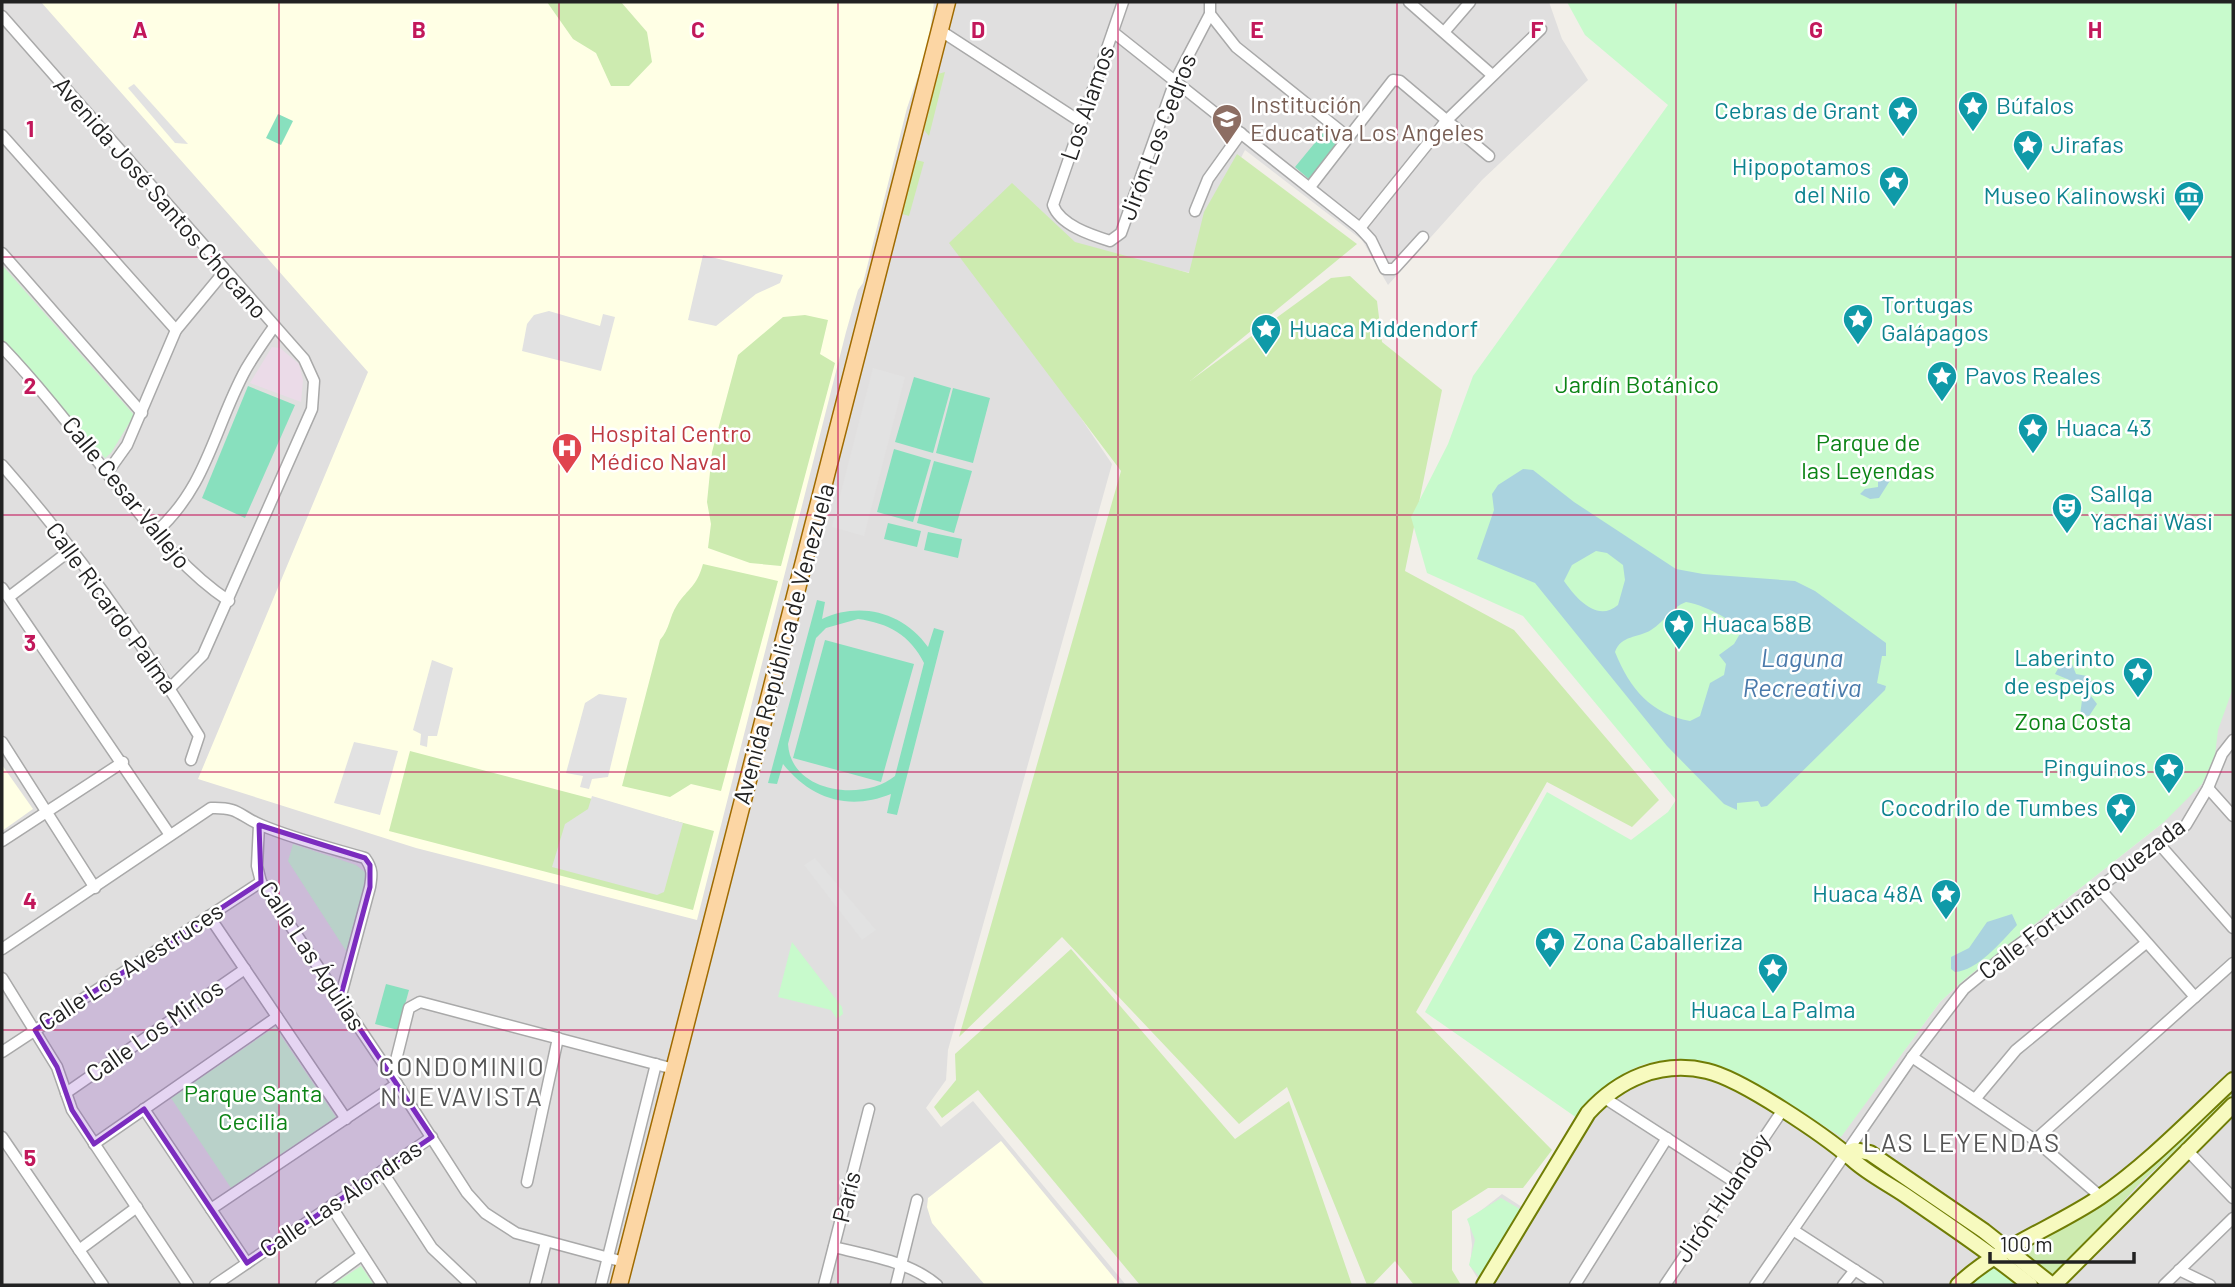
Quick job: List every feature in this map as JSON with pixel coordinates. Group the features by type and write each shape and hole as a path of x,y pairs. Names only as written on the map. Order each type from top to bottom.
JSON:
{"main road":[{"name":"Avenida República de Venezuela","path":"619,1285 947,2"}],"street":[{"name":"Los Alamos","path":"1053,205 1123,2"},
{"name":"Jirón Los Cedros","path":"1053,205 1064,220 1090,233 1110,241 1121,233 1175,81 1210,14 1210,2"},
{"path":"1409,2 1491,74"},
{"path":"1445,31 1470,2"},
{"path":"1210,14 1237,47 1348,137"},
{"name":"Avenida José Santos Chocano","path":"2,16 273,328 304,359 313,381 312,409 229,601"},
{"path":"1360,229 1446,121 1491,74 1541,29"},
{"path":"941,31 1081,122"},
{"path":"1112,32 1360,229 1388,270 1394,269 1423,237"},
{"path":"1310,187 1392,80 1400,81 1489,156"},
{"path":"1195,211 1208,179 1241,133"},
{"path":"2,135 176,330"},
{"path":"2,253 142,413"},
{"path":"107,473 127,445 176,330 224,272"},
{"path":"155,533 177,514 194,491 246,369 273,328"},
{"name":"Calle Cesar Vallejo","path":"2,347 68,423 155,533 198,580 229,601"},
{"name":"Calle Ricardo Palma","path":"2,465 72,550 170,688 199,736 191,760"},
{"path":"9,597 72,550"},
{"path":"2,588 123,762 170,835"},
{"path":"170,688 203,655 229,601"},
{"name":"Calle Fortunato Quezada","path":"1755,1285 1944,1014 1983,971 2186,825 2208,788 2222,754 2233,740"},
{"path":"2,742 95,888"},
{"path":"2,841 123,762"},
{"path":"2208,788 2233,816"},
{"path":"2,949 211,808 238,810 259,825 365,858 370,865 370,887 340,999"},
{"name":"Calle Las Águilas","path":"259,825 257,866 261,882 395,1080 467,1194 494,1222 516,1233 625,1262"},
{"path":"2160,845 2233,928"},
{"name":"Calle Los Avestruces","path":"2,1052 261,882"},
{"path":"2099,888 2195,997"},
{"path":"209,916 346,1119"},
{"path":"1976,1098 2016,1050 2146,943"},
{"path":"2035,1140 2233,963"},
{"name":"Calle Los Mirlos","path":"66,1093 245,969"},
{"path":"2,978 57,1067 72,1111 188,1285"},
{"path":"211,1209 346,1119 395,1080 409,1008 413,1004 420,1002 674,1069"},
{"path":"94,1144 277,1017"},
{"path":"527,1182 558,1038"},
{"path":"1912,1057 2035,1140 2101,1197"},
{"path":"601,1285 656,1064"},
{"path":"1484,1285 1574,1134 1603,1097 1646,1073 1661,1069 1691,1068 1721,1075 1782,1111 1996,1257 2030,1285"},
{"path":"1958,1285 1996,1257 2101,1197 2132,1173 2233,1080"},
{"path":"1603,1097 1733,1181"},
{"path":"1846,1153 1855,1150 1870,1153 2009,1250 2053,1285 2186,1149 2233,1105"},
{"name":"París","path":"824,1285 869,1109"},
{"path":"144,1110 247,1264"},
{"name":"Jirón Huandoy","path":"1665,1285 1782,1111"},
{"path":"2,1137 103,1285"},
{"name":"Calle Las Alondras","path":"215,1285 432,1137"},
{"path":"1576,1285 1667,1138"},
{"path":"2186,1149 2233,1198"},
{"path":"382,1171 432,1248 471,1285"},
{"path":"896,1285 917,1200"},
{"path":"331,1206 382,1285"},
{"path":"79,1251 137,1207"},
{"path":"2164,1285 2233,1218"},
{"path":"1793,1230 1878,1285"},
{"path":"535,1285 546,1242"},
{"path":"834,1247 901,1265 925,1275 937,1285"},
{"path":"321,1285 362,1255"},
{"path":"1843,1285 1855,1270"},
{"path":"2179,1270 2210,1285"}],"highlighted area":[{"path":"259,825 365,858 370,865 370,887 340,999 432,1137 247,1263 144,1109 94,1144 72,1110 57,1067 35,1030 261,882"}],"shaded area":[{"path":"2,2 1549,2 1562,39 1588,80 1482,180 1388,285 1362,240 1245,150 1211,216 1196,274 1078,249 965,246 1112,464 948,1050 946,1080 926,1108 941,1127 973,1101 1126,1285 2,1285"},
{"name":"Hospital Centro Médico Naval","path":"41,2 934,2 928,47 907,108 863,283 858,290 846,332 697,920 416,848 198,779 368,372"},
{"path":"134,84 188,144 175,143 128,88"},
{"path":"703,255 783,275 780,283 756,294 716,326 688,320"},
{"path":"549,311 600,326 603,314 615,317 601,371 522,351 527,324 534,315"},
{"path":"272,347 280,348 299,364 303,380 301,402 250,383"},
{"path":"873,368 905,377 864,536 832,527"},
{"path":"432,660 453,668 437,736 428,736 427,747 420,745 421,734 413,730"},
{"path":"2233,688 2233,1285 1473,1285 1478,1279 1470,1266 1472,1245 1469,1220 1502,1194 1522,1207 1577,1118 1612,1082 1644,1066 1685,1059 1729,1071 1841,1136 1940,1002 1965,979 2164,822"},
{"path":"599,694 627,698 608,777 592,779 589,789 580,787 583,776 566,773 585,703"},
{"path":"354,742 398,751 380,815 334,803"},
{"path":"2,765 33,809 2,831"},
{"path":"592,796 683,823 664,892 657,895 552,867 565,824 588,809"},
{"path":"815,858 876,930 862,940 804,865"},
{"path":"1001,1141 1120,1285 985,1285 932,1223 927,1207 928,1198"}],"green space":[{"path":"547,2 621,2 647,32 652,62 629,86 611,86 596,53 573,39"},
{"name":"Parque de las Leyendas","path":"1567,2 2233,2 2233,688 2218,730 2215,755 2202,784 2164,822 1965,979 1940,1002 1841,1137 1759,1086 1729,1072 1699,1063 1669,1060 1639,1066 1611,1083 1577,1118 1425,1012 1547,792 1631,840 1668,812 1676,800 1523,616 1427,573 1411,517 1448,444 1473,376 1668,105 1585,35"},
{"path":"945,72 929,136 924,130 938,74"},
{"path":"278,114 293,121 281,145 266,138"},
{"path":"1323,133 1338,146 1310,180 1295,167"},
{"path":"1237,154 1357,244 1190,381 1331,278 1350,276 1377,301 1382,342 1442,390 1405,571 1514,630 1659,800 1632,827 1547,782 1416,1012 1552,1150 1523,1188 1488,1188 1452,1211 1452,1270 1461,1285 1414,1285 1395,1261 1372,1285 1367,1285 1287,1087 1239,1124 1062,937 959,1037 1121,471 949,243 1012,183 1075,242 1189,273 1204,212"},
{"path":"913,159 924,162 909,216 899,213"},
{"path":"2,265 134,415 111,453 105,458 2,339"},
{"path":"805,315 828,320 820,354 835,363 781,566 750,563 708,548 711,524 707,502 712,452 738,355 783,317"},
{"path":"914,377 951,388 933,453 895,442"},
{"path":"248,386 295,405 245,518 202,498"},
{"path":"953,388 990,398 973,463 936,453"},
{"path":"894,449 931,460 913,522 877,512"},
{"path":"934,461 972,471 954,533 917,523"},
{"path":"888,523 921,531 917,547 884,539"},
{"path":"928,532 962,539 958,558 924,550"},
{"path":"703,564 778,581 721,791 691,784 670,797 622,786 660,640 666,632 674,609 695,583"},
{"path":"817,600 825,602 822,619 851,611 880,613 906,625 928,647 934,628 944,631 897,815 887,813 891,794 860,801 832,798 806,786 783,764 777,784 768,783","holes":["858,619 897,632 912,645 924,663 895,776 865,789 848,790 815,783 801,773 792,761 788,744 816,638 826,628"]},
{"path":"825,640 914,664 881,782 793,758"},
{"path":"410,751 714,831 693,910 389,831"},
{"path":"293,844 356,865 365,872 367,883 348,954 288,861"},
{"path":"792,942 842,1007 843,1014 837,1019 831,1010 778,997"},
{"path":"1071,949 1235,1139 1289,1101 1352,1285 1140,1285 978,1090 942,1118 934,1107 956,1080 955,1054"},
{"path":"386,984 409,990 398,1030 375,1024"},
{"name":"Parque Santa Cecilia","path":"275,1027 336,1117 231,1188 171,1098"},
{"path":"2233,1087 2233,1097 2139,1184 2055,1277 2021,1252 2126,1188"},
{"path":"1857,1153 1992,1241 1988,1243 1864,1163"},
{"path":"1501,1198 1527,1213 1485,1283 1469,1265 1475,1240 1467,1219"},
{"path":"1995,1264 2021,1285 1966,1285"},
{"path":"361,1266 374,1285 332,1285"}],"water":[{"name":"Laguna Recreativa","path":"1523,469 1533,470 1574,502 1676,569 1703,574 1795,581 1815,591 1886,643 1886,656 1882,656 1877,683 1886,686 1885,690 1767,806 1761,807 1758,801 1737,803 1737,810 1724,804 1667,746 1535,583 1477,559 1494,510 1492,494 1498,485","holes":["1596,551 1607,553 1623,565 1625,580 1618,605 1610,610 1595,610 1588,606 1564,581 1572,565","1686,602 1717,613 1741,632 1734,644 1719,655 1726,664 1724,675 1710,683 1700,716 1690,721 1676,718 1644,698 1628,677 1615,652 1621,643 1651,630 1676,607"]},
{"path":"1891,479 1879,498 1870,499 1860,494 1865,489 1878,487 1878,480"},
{"path":"2072,664 2076,674 2087,676 2094,684 2091,687 2091,696 2097,704 2089,716 2080,715 2083,693 2072,681 2055,674 2060,665"},
{"path":"2012,914 2017,925 1989,954 1963,970 1955,972 1951,969 1951,957 1969,948 1987,922"}],"place":[{"name":"Búfalos","path":"1973,133"},
{"name":"Cebras de Grant","path":"1903,138"},
{"name":"Institución Educativa Los Angeles","path":"1227,146"},
{"name":"Jirafas","path":"2028,172"},
{"name":"Hipopotamos del Nilo","path":"1894,208"},
{"name":"Museo Kalinowski","path":"2189,223"},
{"name":"Tortugas Galápagos","path":"1858,346"},
{"name":"Huaca Middendorf","path":"1266,356"},
{"name":"Pavos Reales","path":"1942,403"},
{"name":"Huaca 43","path":"2033,455"},
{"name":"Hospital Centro Médico Naval","path":"567,475"},
{"name":"Sallqa Yachai Wasi","path":"2067,535"},
{"name":"Huaca 58B","path":"1679,651"},
{"name":"Laberinto de espejos","path":"2138,699"},
{"name":"Pinguinos","path":"2169,795"},
{"name":"Cocodrilo de Tumbes","path":"2121,835"},
{"name":"Huaca 48A","path":"1946,921"},
{"name":"Zona Caballeriza","path":"1550,969"},
{"name":"Huaca La Palma","path":"1773,995"}],"district":[{"name":"CONDOMINIO NUEVAVISTA","path":"462,1082"},
{"name":"LAS LEYENDAS","path":"1962,1143"}],"park label":[{"name":"Jardín Botánico","path":"1637,385"},
{"name":"Zona Costa","path":"2073,722"}]}
